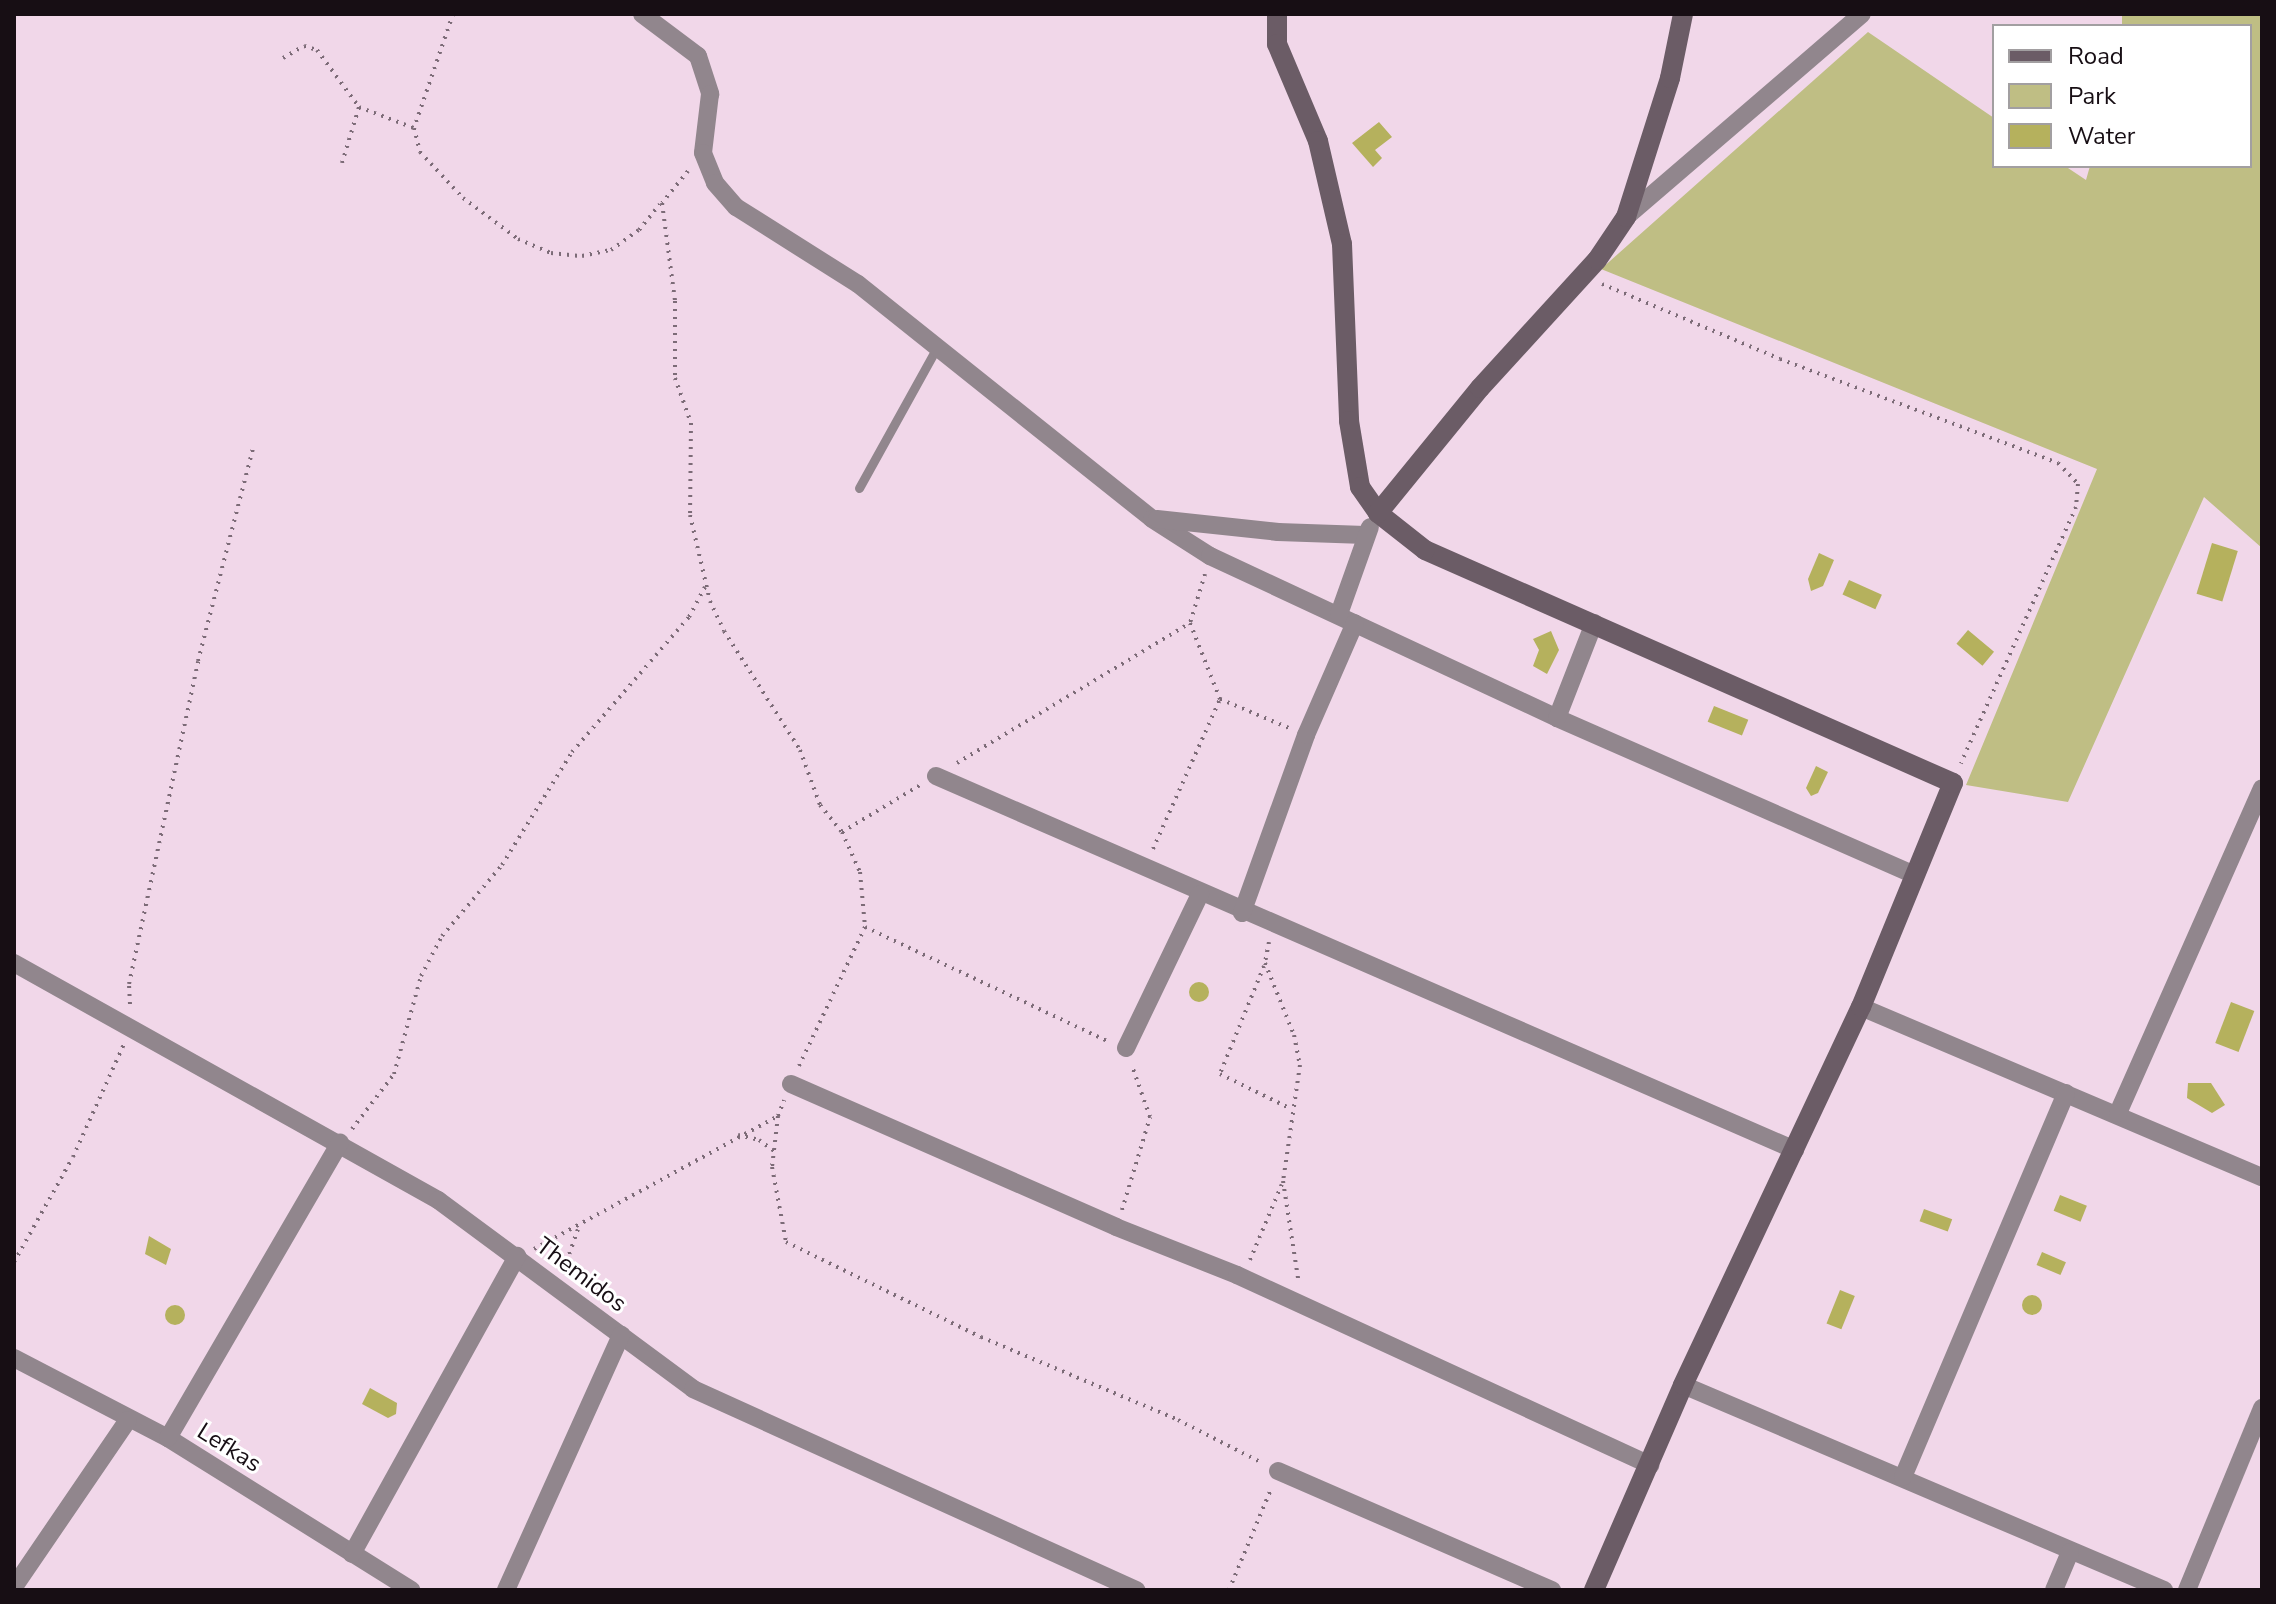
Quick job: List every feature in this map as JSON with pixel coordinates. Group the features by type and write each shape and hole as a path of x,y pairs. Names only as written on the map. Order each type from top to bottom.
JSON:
{"street":[{"path":"642,14 698,56 710,94 703,153 715,183 736,207 858,284 1152,519 1210,556 1557,718 1914,875"},
{"path":"1277,14 1277,44 1318,141 1342,244 1349,421 1360,487 1378,513 1425,550 1953,783 1861,1007 1683,1385 1594,1590"},
{"path":"1626,217 1670,78 1683,14"},
{"path":"1242,913 1347,619 1365,535 1378,513 1581,275 1626,217 1862,14"},
{"path":"1152,519 1278,532 1365,535"},
{"path":"1557,718 1594,623"},
{"path":"936,776 1242,913 1795,1150"},
{"path":"2118,1113 2262,788"},
{"path":"1126,1048 1200,894"},
{"name":"Themidos","path":"14,963 288,1120 340,1142 438,1200 693,1389 1137,1590"},
{"path":"1861,1007 2118,1113 2262,1177"},
{"path":"791,1084 1116,1227 1237,1275 1650,1465"},
{"path":"1903,1477 2066,1093"},
{"path":"168,1438 340,1142"},
{"path":"352,1554 517,1256"},
{"path":"506,1590 621,1335"},
{"name":"Lefkas","path":"14,1358 128,1420 168,1438 411,1590"},
{"path":"1683,1385 2164,1590"},
{"path":"2187,1590 2262,1408"},
{"path":"14,1587 128,1420"},
{"path":"1278,1471 1552,1590"},
{"path":"2054,1590 2070,1552"}],"lane":[{"path":"859,488 937,347"}],"path":[{"path":"453,14 414,128 420,152 463,198 518,239 551,253 582,256 611,250 639,230 703,153"},
{"path":"283,58 304,46 317,50 359,107 414,128"},
{"path":"342,163 359,107"},
{"path":"662,203 675,301 675,378 691,423 690,515 706,584 724,631 800,750 820,805 842,832 860,872 865,927 778,1116 772,1167 786,1242 981,1337 1178,1420 1278,1471 1229,1590"},
{"path":"1581,275 1780,359 2058,463 2078,484 2076,507 1953,783"},
{"path":"14,1262 73,1157 131,1028 129,984 198,661 253,449"},
{"path":"1144,870 1220,699 1190,623 1210,556"},
{"path":"340,1142 394,1074 421,976 442,936 502,865 572,752 689,617 706,584"},
{"path":"842,832 1190,623"},
{"path":"1220,699 1306,735"},
{"path":"1272,924 1265,963 1220,1074 1291,1109"},
{"path":"865,927 1126,1048 1150,1117 1116,1227"},
{"path":"1237,1275 1267,1228 1283,1181 1291,1109 1300,1065 1294,1035 1265,963"},
{"path":"517,1256 579,1227 738,1135 778,1116"},
{"path":"738,1135 759,1140 774,1151"},
{"path":"1283,1181 1290,1246 1304,1305"},
{"path":"573,1298 564,1271 579,1227"}],"green space":[{"path":"2122,14 2262,14 2262,548 2204,497 2068,802 1966,785 2097,469 1601,269 1868,32 1992,117 1992,168 2068,168 2086,180 2089,168 2252,168 2252,24 2122,24"}],"water":[{"path":"1379,122 1392,137 1375,150 1382,158 1373,167 1352,143"},
{"path":"2212,543 2238,551 2222,602 2197,594"},
{"path":"1819,553 1834,560 1823,586 1811,591 1808,579"},
{"path":"1849,580 1882,595 1875,609 1842,595"},
{"path":"1968,630 1994,652 1982,666 1956,644"},
{"path":"1551,631 1559,650 1547,674 1533,666 1539,650 1533,639"},
{"path":"1714,706 1748,720 1742,736 1708,722"},
{"path":"1816,766 1828,772 1818,793 1811,796 1806,788"},
{"path":"1195,982 1203,982 1209,992 1203,1002 1195,1002 1189,996 1189,988"},
{"path":"2231,1002 2254,1011 2239,1052 2215,1043"},
{"path":"2188,1083 2211,1083 2225,1105 2212,1113 2187,1098"},
{"path":"2060,1195 2087,1206 2081,1222 2054,1211"},
{"path":"1924,1209 1952,1219 1948,1231 1920,1221"},
{"path":"149,1236 171,1249 166,1265 145,1254"},
{"path":"2042,1252 2066,1262 2060,1275 2037,1265"},
{"path":"1840,1290 1855,1296 1841,1329 1827,1323"},
{"path":"2032,1295 2039,1298 2042,1305 2039,1312 2032,1315 2025,1312 2022,1305 2025,1298"},
{"path":"175,1305 182,1308 185,1315 182,1322 175,1325 168,1322 165,1315 168,1308"},
{"path":"370,1388 397,1403 396,1414 388,1418 362,1404"}]}
